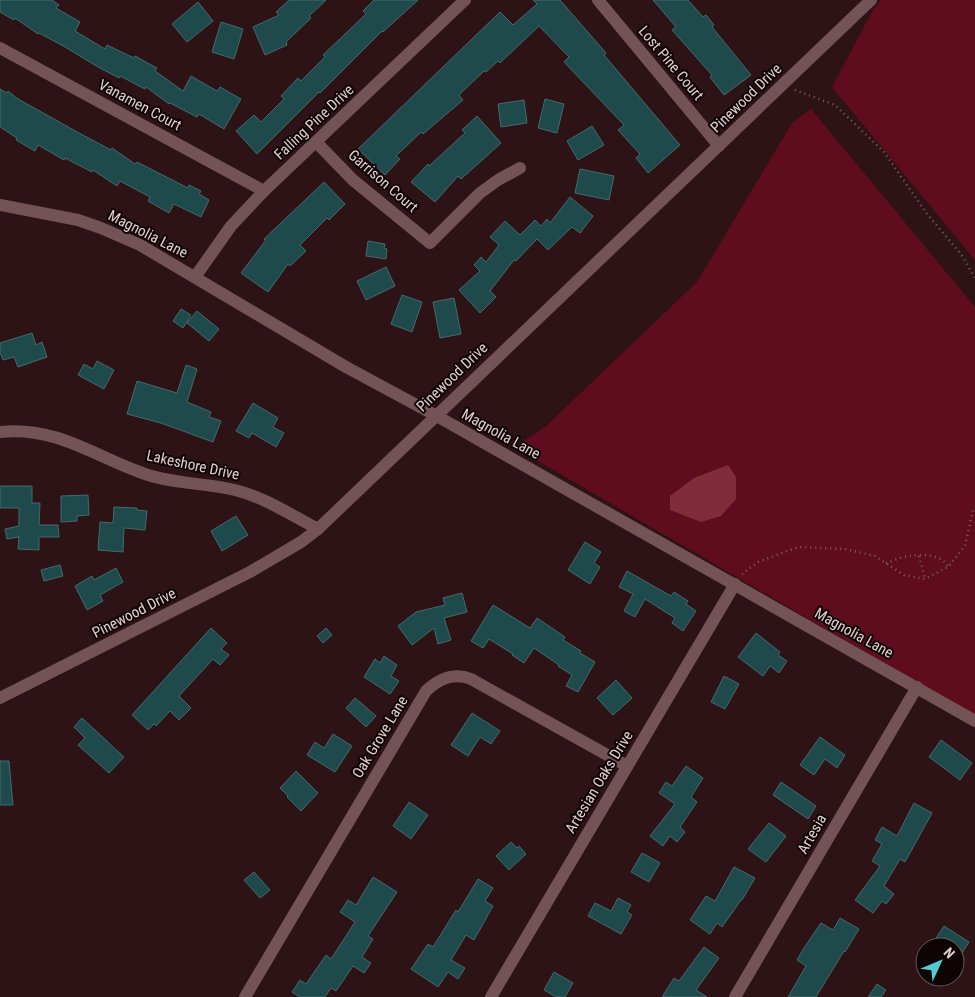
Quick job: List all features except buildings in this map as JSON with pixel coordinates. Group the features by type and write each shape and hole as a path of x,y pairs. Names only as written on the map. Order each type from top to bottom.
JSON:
{"street":[{"name":"Falling Pine Drive","path":"194,277 231,226 264,191 465,0"},
{"name":"Lost Pine Court","path":"598,0 719,146"},
{"name":"Pinewood Drive","path":"0,698 250,572 294,546 318,528 871,0"},
{"name":"Vanamen Court","path":"0,48 264,191"},
{"name":"Garrison Court","path":"316,142 353,180 430,242 480,193 520,168"},
{"name":"Magnolia Lane","path":"0,205 78,220 140,245 346,367 435,415 975,721"},
{"name":"Lakeshore Drive","path":"0,432 17,430 48,435 66,440 149,475 175,481 237,490 264,501 318,528"},
{"name":"Artesian Oaks Drive","path":"491,997 735,584"},
{"name":"Oak Grove Lane","path":"245,997 426,691 440,680 456,676 471,679 628,766"},
{"name":"Artesia","path":"735,997 917,687"}],"path":[{"path":"782,86 835,105 884,152 927,214 961,254 975,278"},
{"path":"735,584 743,572 758,562 798,548 845,549 874,556 904,575 925,579 948,567 965,546 973,510"},
{"path":"886,563 909,556 938,556 946,561 948,567"},
{"path":"919,556 925,579"}],"shaded area":[{"path":"882,0 975,0 975,260 832,87 874,8"},
{"path":"811,109 975,307 975,716 514,447 545,427 697,282 792,123"},
{"path":"728,465 736,477 736,499 721,516 701,522 670,510 670,496 694,478"}]}
